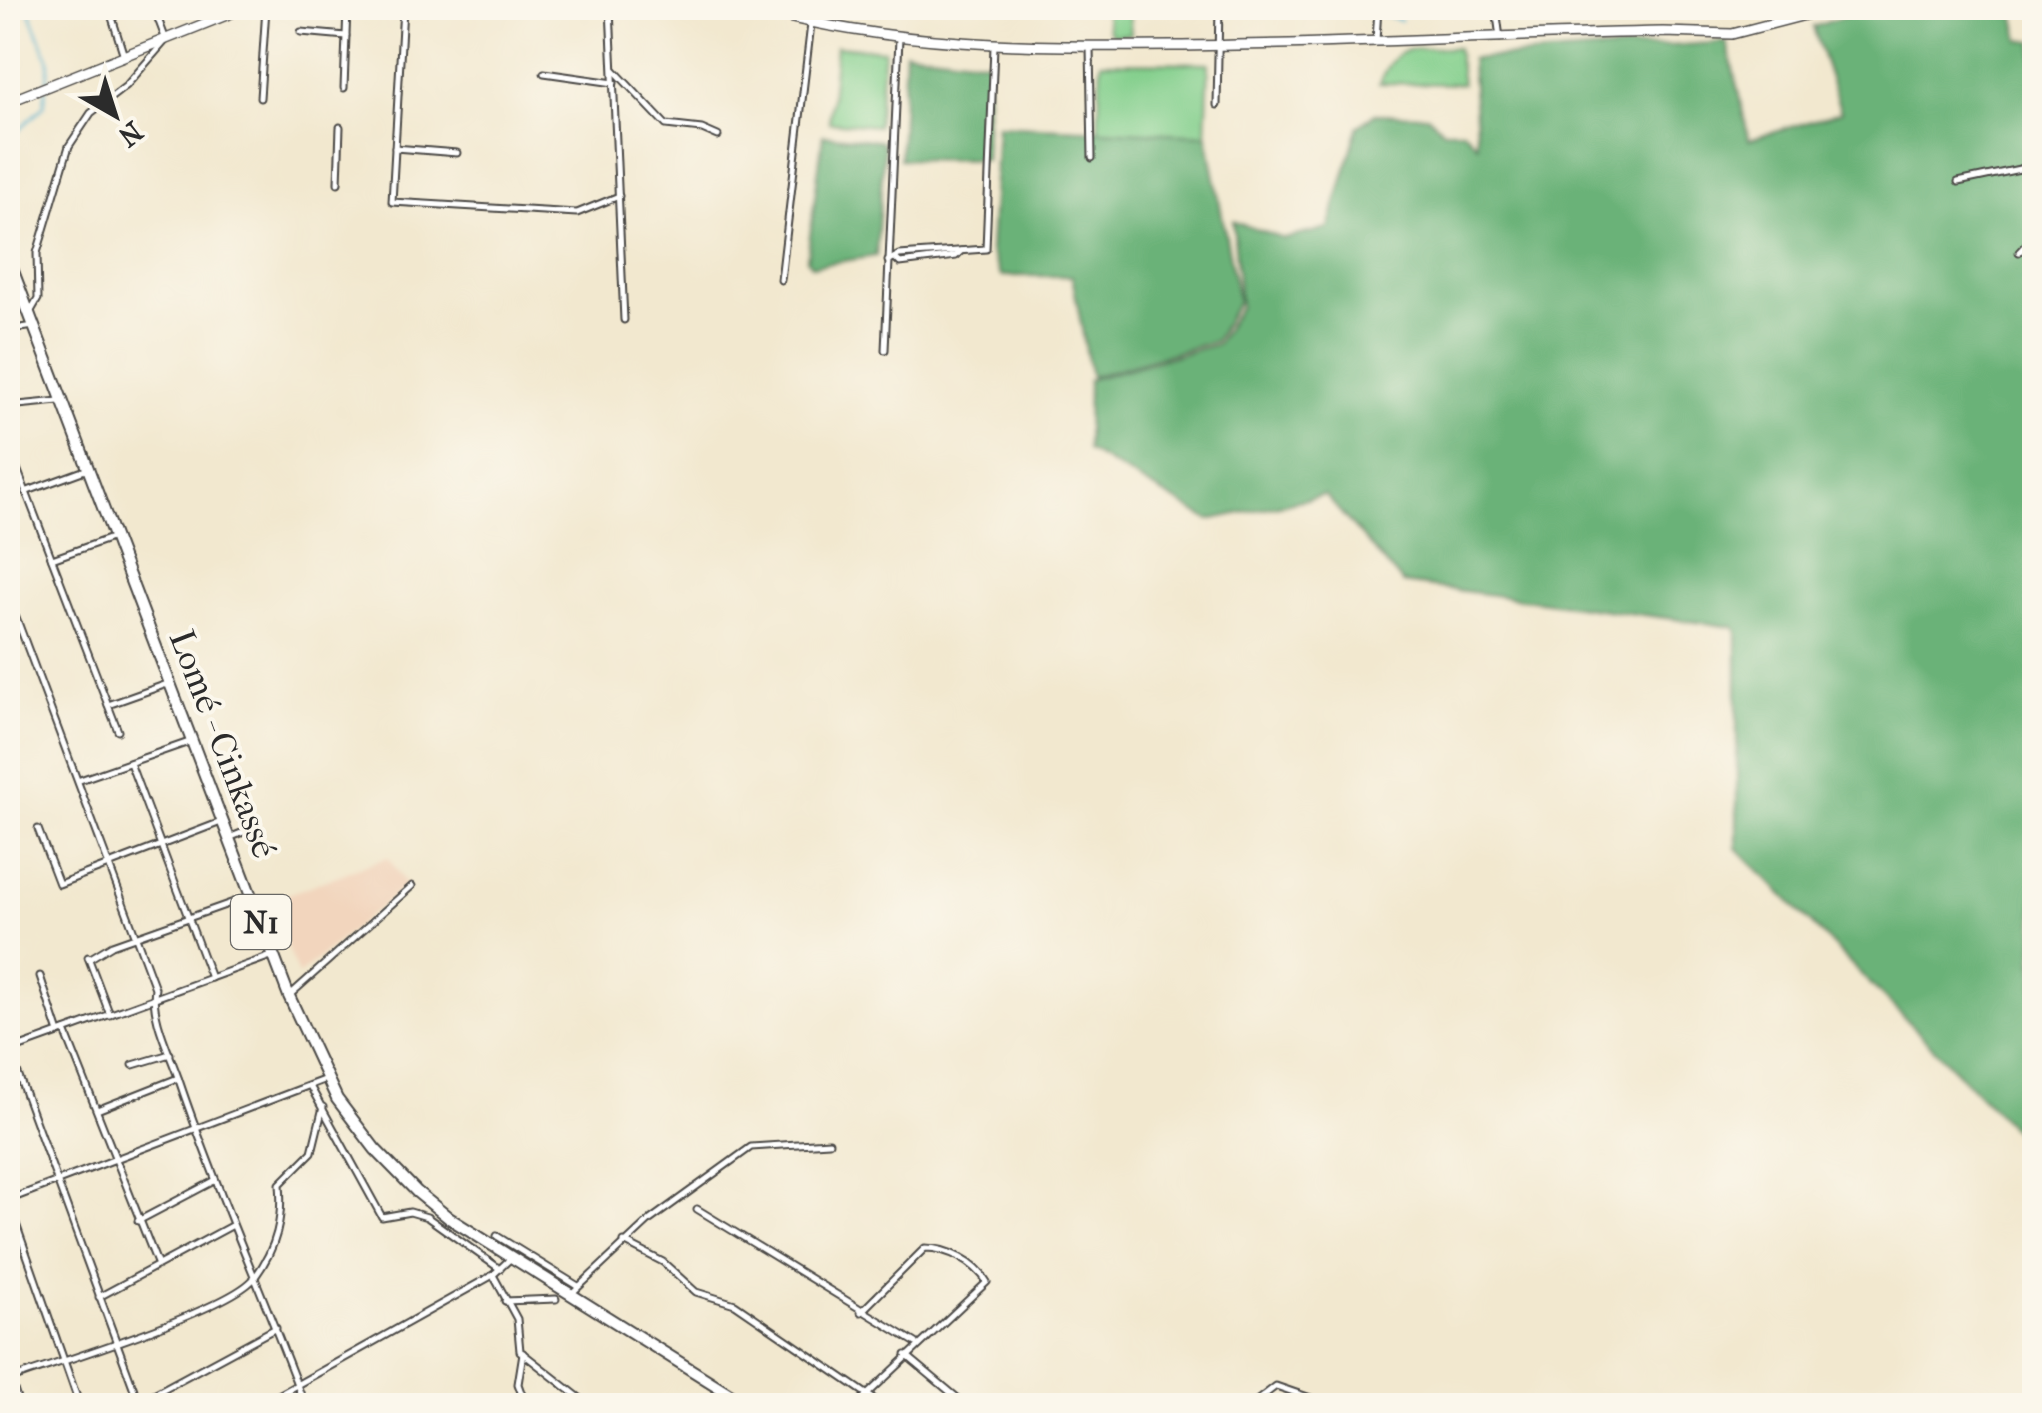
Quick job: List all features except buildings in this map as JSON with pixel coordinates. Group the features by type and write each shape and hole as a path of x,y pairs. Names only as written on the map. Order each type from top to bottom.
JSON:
{"highway":[{"name":"Lomé - Cinkassé","path":"8,258 288,996 326,1079 362,1133 410,1185 449,1218 575,1290 749,1406"}],"main road":[{"path":"8,99 54,85 244,8"},
{"path":"752,8 811,24 899,38 994,46 1219,46 1663,32 1717,35 1766,28 1832,8"}],"street":[{"path":"109,8 124,56"},
{"path":"29,314 38,298 35,271 43,223 69,146 92,113 126,86 166,40 154,8"},
{"path":"260,98 266,8"},
{"path":"344,88 347,8"},
{"path":"403,8 392,202 577,213 619,196"},
{"path":"610,8 624,320"},
{"path":"1216,104 1219,8"},
{"path":"1376,41 1378,8"},
{"path":"1496,8 1500,38"},
{"path":"781,280 811,24"},
{"path":"301,32 346,36"},
{"path":"885,350 899,38"},
{"path":"892,260 956,256 961,251 986,249 994,46"},
{"path":"1090,46 1092,158"},
{"path":"614,70 666,125 702,128 718,136"},
{"path":"544,72 614,83"},
{"path":"338,182 340,127"},
{"path":"395,148 457,153"},
{"path":"1958,182 2034,166"},
{"path":"2019,252 2034,236"},
{"path":"8,330 34,326"},
{"path":"8,406 62,402"},
{"path":"8,445 118,731"},
{"path":"25,492 88,469"},
{"path":"52,559 114,537"},
{"path":"16,616 156,988 153,999 196,1132 305,1406"},
{"path":"108,705 170,684"},
{"path":"80,780 192,742"},
{"path":"130,763 211,978"},
{"path":"38,829 59,884 223,822"},
{"path":"229,838 251,829"},
{"path":"288,996 412,886"},
{"path":"110,1015 88,957 251,896"},
{"path":"274,956 8,1050 139,1404 276,1328"},
{"path":"40,976 158,1263"},
{"path":"133,1064 170,1054"},
{"path":"96,1110 178,1078"},
{"path":"80,1406 8,1200 196,1132 326,1079"},
{"path":"310,1086 382,1217 410,1212 427,1217 501,1269"},
{"path":"9,1379 188,1316 254,1280 283,1220 280,1184 312,1152 323,1107"},
{"path":"498,1236 575,1290 624,1242 751,1147 829,1142"},
{"path":"138,1221 214,1181"},
{"path":"697,1209 916,1344"},
{"path":"99,1297 232,1226"},
{"path":"624,1242 663,1262 696,1292 735,1304 884,1406"},
{"path":"855,1406 916,1344 987,1282 980,1272 939,1248 925,1248 861,1312"},
{"path":"259,1406 493,1275 512,1257"},
{"path":"493,1275 517,1320 523,1353 518,1384 526,1406"},
{"path":"505,1301 556,1299"},
{"path":"523,1353 590,1406"},
{"path":"906,1354 966,1406"},
{"path":"8,1370 20,1406"},
{"path":"1250,1406 1276,1386 1337,1406"},
{"path":"936,1406 952,1395"}],"shaded area":[{"path":"388,857 406,885 298,975 270,901"}],"green space":[{"path":"1105,8 1133,8 1129,11 1131,34 1113,35 1108,30"},
{"path":"1869,8 2013,8 2020,40 2034,41 2034,1150 1737,848 1734,627 1403,583 1325,495 1209,520 1087,450 1088,380 1217,344 1240,306 1233,221 1284,239 1329,228 1358,127 1374,114 1427,115 1443,130 1463,130 1477,145 1471,59 1727,42 1749,140 1841,112 1813,27"},
{"path":"836,46 884,50 877,126 829,122"},
{"path":"1419,48 1457,48 1462,84 1379,83 1401,53"},
{"path":"905,51 988,61 985,160 900,159"},
{"path":"1101,62 1209,63 1206,135 1098,133"},
{"path":"997,125 1207,135 1238,301 1215,341 1091,377 1072,276 1001,276 990,251"},
{"path":"823,135 881,141 884,148 876,256 812,266 807,259"}],"waterway":[{"path":"28,8 49,61 47,81"},
{"path":"1364,8 1401,21"},
{"path":"8,140 44,106 46,89"}]}
